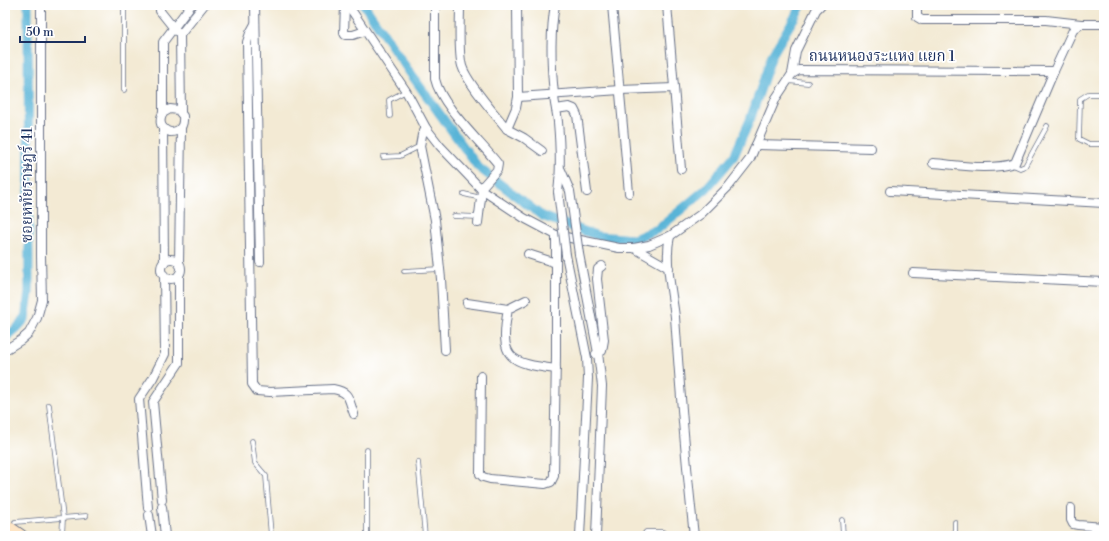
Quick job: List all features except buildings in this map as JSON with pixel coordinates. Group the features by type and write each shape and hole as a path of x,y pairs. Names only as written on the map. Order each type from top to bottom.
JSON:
{"main road":[{"path":"10,525 11,529 21,536"}],"street":[{"name":"ซอยหทัยราษฎร์ 41","path":"5,350 29,333 37,318 42,300 41,5"},
{"path":"160,5 160,11 180,35"},
{"path":"152,536 139,399 153,378 165,354 164,275 162,271 164,263 163,128 160,121 163,113 163,42 191,5"},
{"path":"165,536 153,402 179,363 181,128 184,120 181,113 180,35 204,5"},
{"path":"255,5 260,262"},
{"path":"345,5 345,35 366,32"},
{"name":"ถนนหนองระแหง แยก 1","path":"348,5 406,91 426,128 481,192 524,218 556,234 608,246 634,248 649,245 670,236 701,214 729,186 750,159 776,98 792,74 799,70 1054,71"},
{"path":"435,5 436,83 456,114 498,166 497,170 481,192 478,220"},
{"path":"460,5 460,55 462,66 468,78 507,129 524,138 542,151"},
{"path":"507,129 516,108 518,97 517,5"},
{"path":"555,5 552,19 554,94 560,169 558,192 566,255 587,358 588,378 581,533 596,533 602,386 598,353 579,254 570,191 560,169"},
{"path":"612,5 629,193"},
{"path":"668,5 681,169"},
{"path":"792,74 796,51 816,10 821,5"},
{"path":"917,5 917,17 922,20 1046,20 1081,24 1104,24"},
{"path":"255,24 247,42 252,384 257,391 270,392 333,389 342,391 347,393 354,414"},
{"path":"932,163 989,167 1005,166 1015,163 1070,36 1073,30 1081,24"},
{"path":"518,97 674,88"},
{"path":"556,109 569,106 574,109 577,115 587,192"},
{"path":"163,113 170,109 174,109 181,113"},
{"path":"163,128 170,132 181,128"},
{"path":"426,128 422,135 420,146 435,220 440,269 445,350"},
{"path":"756,145 871,148"},
{"path":"890,191 1104,203"},
{"path":"481,376 480,474 483,477 490,479 544,484 551,482 554,476 556,234"},
{"path":"670,236 667,254 673,299 694,536"},
{"path":"634,248 669,268"},
{"path":"528,254 556,263"},
{"path":"164,263 172,259 179,264"},
{"path":"587,358 602,351 604,347 597,279 598,269 602,266"},
{"path":"913,273 1104,282"},
{"path":"164,275 171,279 179,275"},
{"path":"467,303 508,309 526,300"},
{"path":"508,309 504,330 506,345 510,355 515,361 523,364 556,369"},
{"path":"153,378 164,384"},
{"path":"146,482 160,482"},
{"path":"1071,508 1071,520 1073,524 1104,527"}],"lane":[{"path":"124,5 124,90"},
{"path":"788,81 808,83"},
{"path":"390,116 389,100 406,91"},
{"path":"1104,94 1088,94 1080,99 1079,140 1089,144 1104,144"},
{"path":"1011,164 1020,168 1025,166 1047,126"},
{"path":"383,157 400,156 420,146"},
{"path":"464,194 481,192"},
{"path":"454,216 478,220"},
{"path":"404,271 440,269"},
{"path":"49,405 62,518 62,536"},
{"path":"252,440 255,463 266,476 270,536"},
{"path":"367,450 367,536"},
{"path":"418,462 425,536"},
{"path":"10,525 86,516"},
{"path":"842,520 843,536"},
{"path":"955,522 955,536"},
{"path":"643,536 646,532 663,532 665,536"}],"waterway":[{"path":"5,338 25,319 29,293 28,5"},
{"path":"364,5 408,70 478,167 542,216 598,236 634,239 658,229 706,189 734,156 750,120 772,55 802,5"}]}
